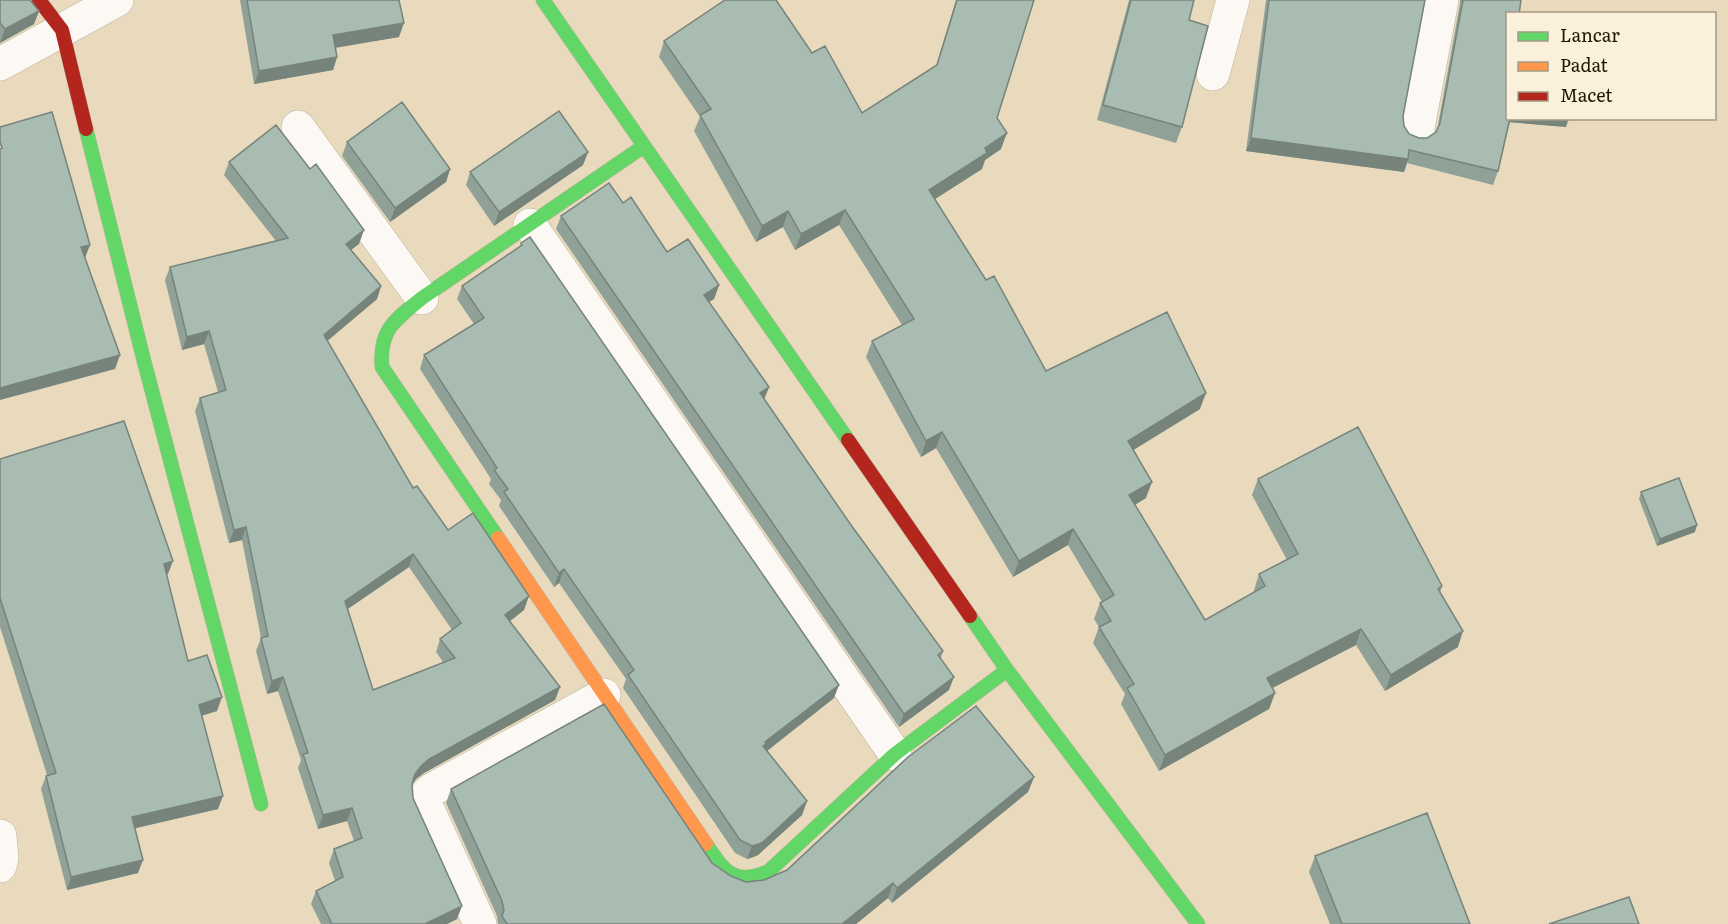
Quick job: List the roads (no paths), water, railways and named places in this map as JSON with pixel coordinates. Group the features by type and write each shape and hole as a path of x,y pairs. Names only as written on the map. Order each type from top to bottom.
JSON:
{"street":[{"path":"39,0 62,30 144,362 261,804"},
{"path":"0,64 117,0"},
{"path":"543,0 1006,670 1198,924"},
{"path":"1213,74 1233,0"},
{"path":"1417,133 1442,0"},
{"path":"298,127 422,298"},
{"path":"644,146 422,298 385,333 380,356 382,368 722,867 738,877 753,879 769,871 895,754 1006,670"},
{"path":"530,225 895,754"},
{"path":"480,924 425,803 428,793 604,695"},
{"path":"0,836 2,858 0,866"}]}
